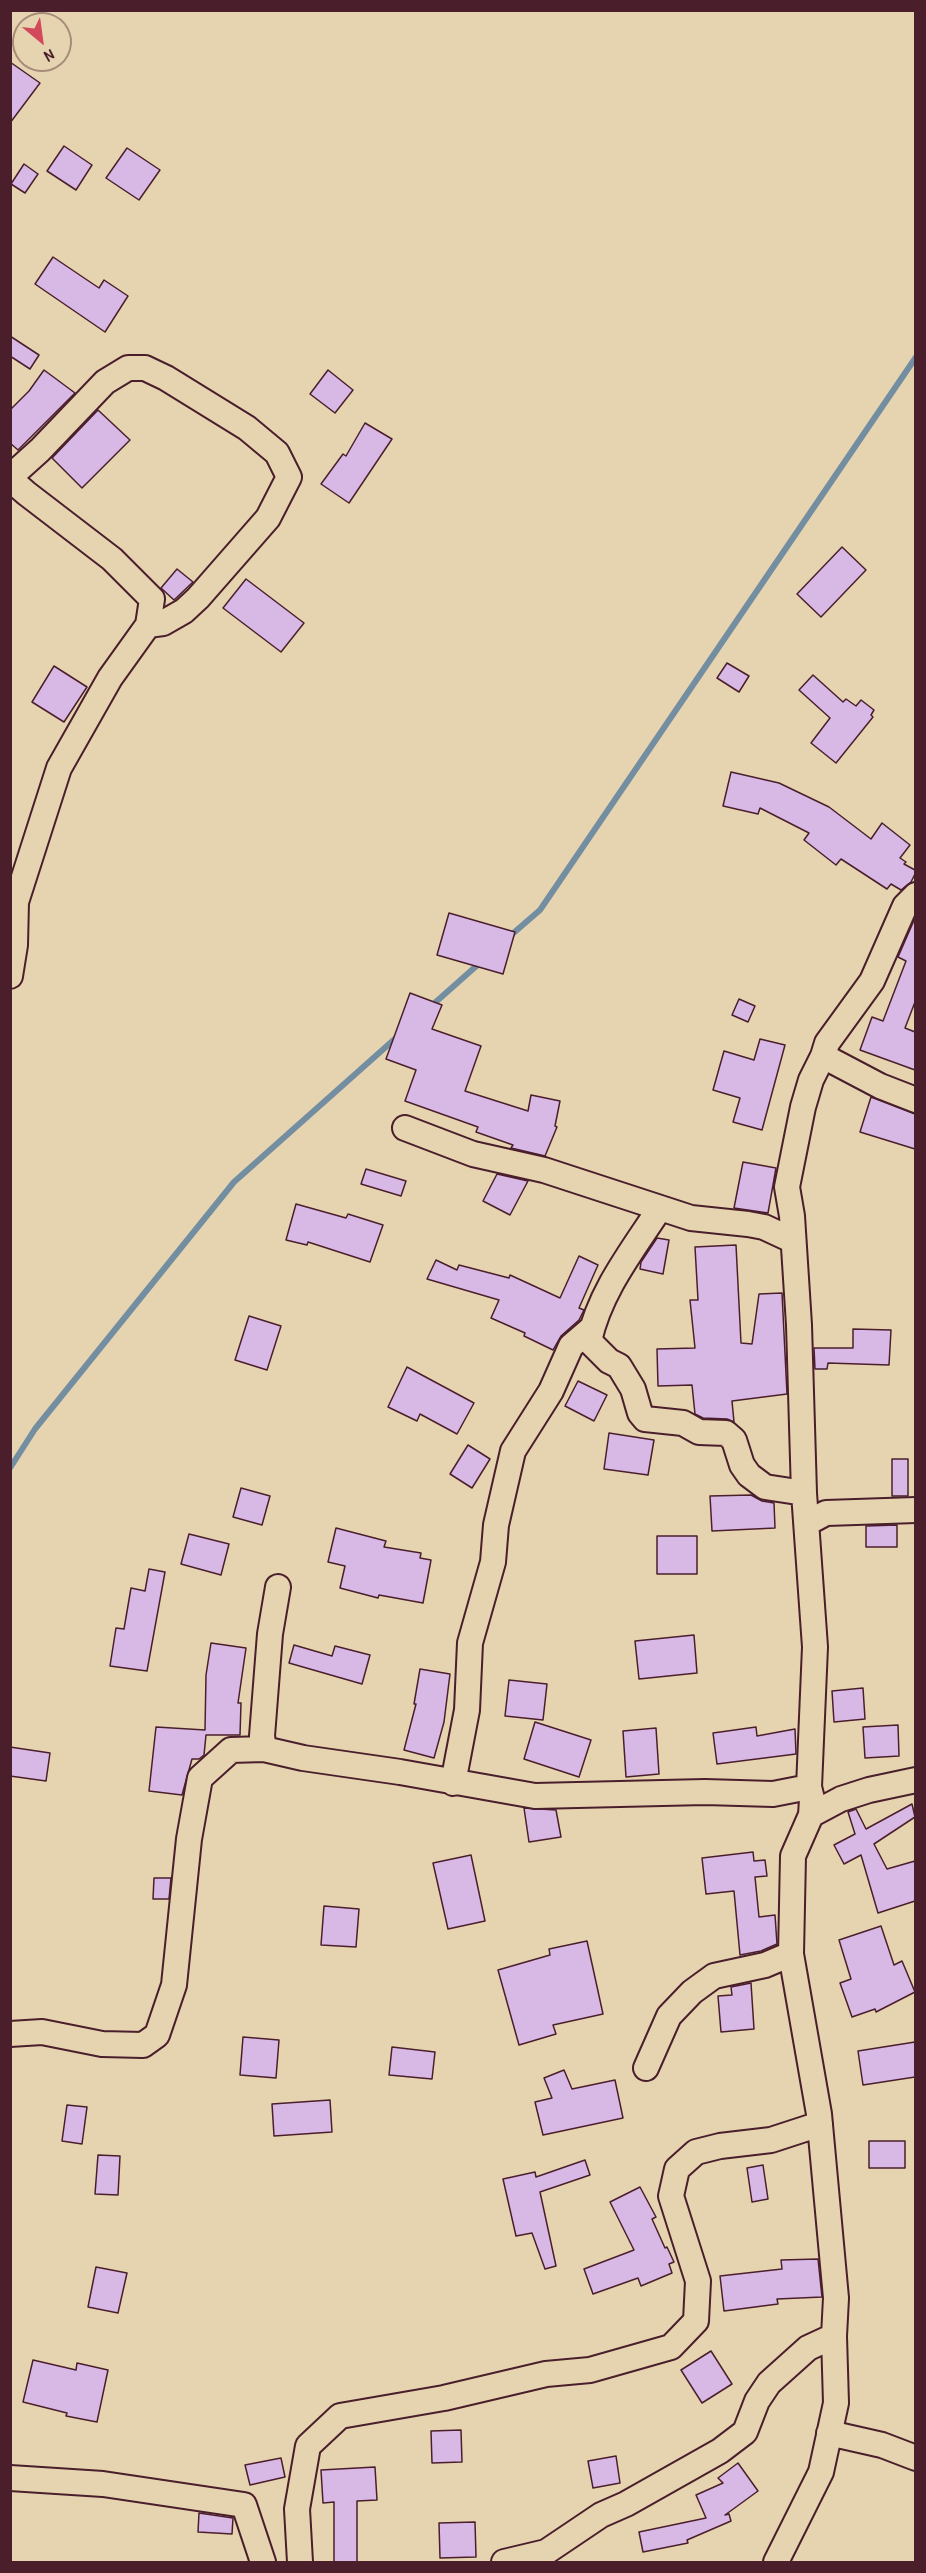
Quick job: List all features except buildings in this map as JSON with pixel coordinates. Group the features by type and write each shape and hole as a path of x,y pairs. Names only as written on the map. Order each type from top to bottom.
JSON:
{"street":[{"path":"10,976 15,945 16,902 60,768 110,678 148,625 152,599 112,559 26,494 10,478 105,382 128,368 145,368 166,378 248,428 277,453 289,477 268,518 184,611 163,623 148,625"},
{"path":"776,2562 821,2472 836,2403 834,2336 836,2298 820,2124 792,1954 793,1856 811,1815 812,1799 809,1787 815,1647 804,1493 799,1325 792,1216 787,1187 803,1107 811,1080 827,1043 872,981 912,904"},
{"path":"823,1056 880,1086 915,1100"},
{"path":"405,1128 473,1154 544,1170 691,1218 764,1227 792,1240"},
{"path":"660,1208 609,1286 589,1341 609,1361 619,1366 633,1389 640,1413 645,1419 683,1423 699,1432 726,1433 734,1440 742,1465 749,1475 765,1487 804,1493"},
{"path":"453,1783 468,1710 470,1643 493,1562 496,1525 513,1451 551,1391 571,1346 592,1328"},
{"path":"807,1523 826,1513 915,1510"},
{"path":"264,1749 262,1736 270,1634 278,1587"},
{"path":"10,2034 42,2032 102,2044 144,2045 157,2035 174,1985 189,1839 200,1778 231,1750 264,1749 294,1757 400,1772 535,1796 705,1792 773,1794 809,1787"},
{"path":"811,1815 841,1799 915,1780"},
{"path":"645,2068 669,2016 692,1992 714,1977 765,1965 792,1954"},
{"path":"300,2562 297,2509 308,2446 340,2416 444,2398 546,2374 590,2370 671,2347 696,2322 698,2281 671,2196 676,2169 696,2152 720,2146 771,2140 820,2124"},
{"path":"504,2562 546,2552 601,2515 626,2504 720,2451 745,2432 757,2401 769,2383 808,2348 834,2336"},
{"path":"829,2433 882,2445 915,2458"},
{"path":"10,2478 103,2484 244,2505 263,2562"}],"waterway":[{"path":"510,936 540,910 916,357"},
{"path":"429,1008 482,961"},
{"path":"10,1468 35,1429 234,1182 397,1037"}]}
